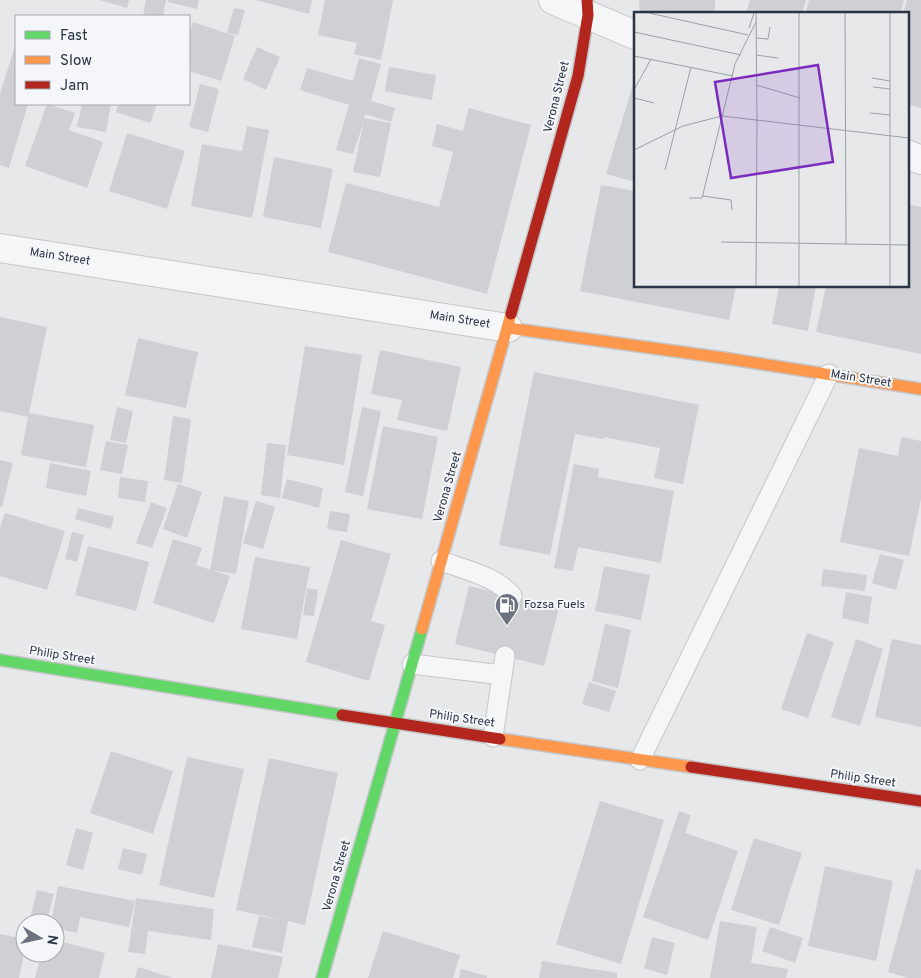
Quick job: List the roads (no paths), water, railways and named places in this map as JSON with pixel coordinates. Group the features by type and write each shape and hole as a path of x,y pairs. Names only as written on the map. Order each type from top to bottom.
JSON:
{"main road":[{"name":"Verona Street","path":"322,978 578,76 587,7"},
{"name":"Main Street","path":"508,328 724,358 921,389"},
{"name":"Philip Street","path":"0,660 395,723 921,801"}],"street":[{"path":"552,0 587,7 634,34"},
{"path":"908,154 921,160"},
{"name":"Main Street","path":"0,248 508,328"}],"lane":[{"path":"640,760 829,374"},
{"path":"441,561 478,574 508,590 512,596"},
{"path":"493,737 505,656"},
{"path":"412,664 502,676"}],"place":[{"name":"Fozsa Fuels","path":"507,626"}]}
